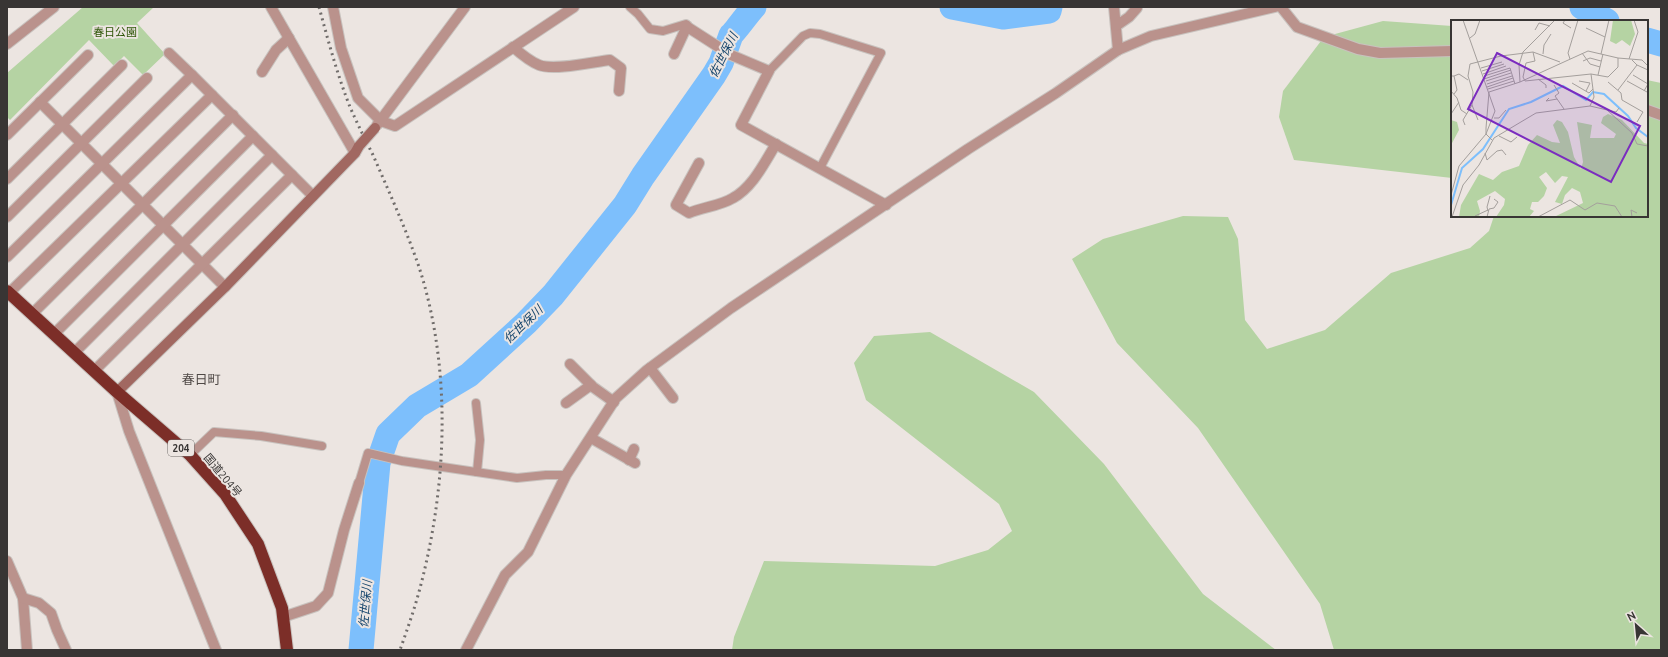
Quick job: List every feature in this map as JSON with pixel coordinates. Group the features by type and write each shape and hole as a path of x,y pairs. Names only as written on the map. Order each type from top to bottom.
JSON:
{"highway":[{"name":"国道204号","path":"8,292 117,392 190,455 225,494 258,544 282,608 287,650"}],"street":[{"path":"7,44 54,7"},
{"path":"271,7 357,149"},
{"path":"333,7 341,48 358,98 378,125"},
{"path":"216,650 129,431 117,392 224,287 357,149 378,125 465,7"},
{"path":"378,125 395,126 574,7"},
{"path":"1114,7 1118,50"},
{"path":"466,650 505,575 528,552 566,475 614,402 650,368 731,308 968,149 1056,93 1118,50 1151,36 1275,7"},
{"path":"1281,7 1297,27 1358,49 1380,53 1451,51"},
{"path":"1116,26 1129,17 1136,8"},
{"path":"674,54 688,27 731,54 769,71 741,125 886,205"},
{"path":"262,72 276,50 289,38"},
{"path":"513,47 540,66 554,67 610,60 621,68 619,92"},
{"path":"169,53 313,196"},
{"path":"7,135 88,55"},
{"path":"7,179 122,65"},
{"path":"7,257 192,75"},
{"path":"7,217 147,78"},
{"path":"8,292 212,95"},
{"path":"40,102 224,287"},
{"path":"1648,110 1661,115"},
{"path":"32,314 233,115"},
{"path":"54,334 253,136"},
{"path":"699,163 676,205 689,214 699,208 718,204 734,198 748,187 776,144"},
{"path":"74,353 272,155"},
{"path":"94,371 292,175"},
{"path":"570,364 591,385 614,402"},
{"path":"650,368 672,398"},
{"path":"566,403 591,385"},
{"path":"591,438 632,461 634,449"},
{"path":"283,617 316,606 328,593 344,530 359,483"},
{"path":"7,561 23,598 27,650"},
{"path":"23,598 39,603 51,613 66,650"}],"lane":[{"path":"630,7 638,14 650,29 663,31 686,24 688,27"},
{"path":"769,71 803,36 810,33 820,34 881,53 820,168"},
{"path":"476,403 480,440 477,472"},
{"path":"190,455 214,432 261,436 322,446"},
{"path":"359,483 368,453 402,461 517,478 546,475 566,475"}],"green space":[{"name":"春日公園","path":"83,7 154,7 137,23 165,54 143,75 124,56 114,66 89,40 10,120 7,117 7,73"},
{"path":"1383,21 1451,26 1451,178 1294,160 1279,117 1283,91 1324,37"},
{"path":"1648,80 1661,83 1661,650 1334,650 1320,604 1198,428 1117,343 1072,259 1103,239 1183,216 1228,217 1238,239 1245,320 1267,349 1325,330 1391,273 1470,248 1489,231 1494,217 1648,217"},
{"path":"930,332 1034,392 1104,464 1203,594 1276,650 732,650 734,637 764,561 935,566 988,550 1012,531 999,504 866,400 854,363 874,336"}],"waterway":[{"name":"佐世保川","path":"361,650 378,463 388,434 417,406 469,375 526,323 553,295 625,205 643,176 714,75 721,63 731,35 754,7"},
{"name":"佐世保川","path":"952,7 1003,17 1049,11 1050,7"},
{"name":"佐世保川","path":"1582,7 1605,20"},
{"name":"佐世保川","path":"1648,40 1661,44"}],"railway":[{"path":"319,7 345,95 373,155 409,239 419,267 430,307 437,348 441,390 442,433 440,475 435,517 417,599 400,650"}],"district":[{"name":"春日町","path":"201,379"}]}
